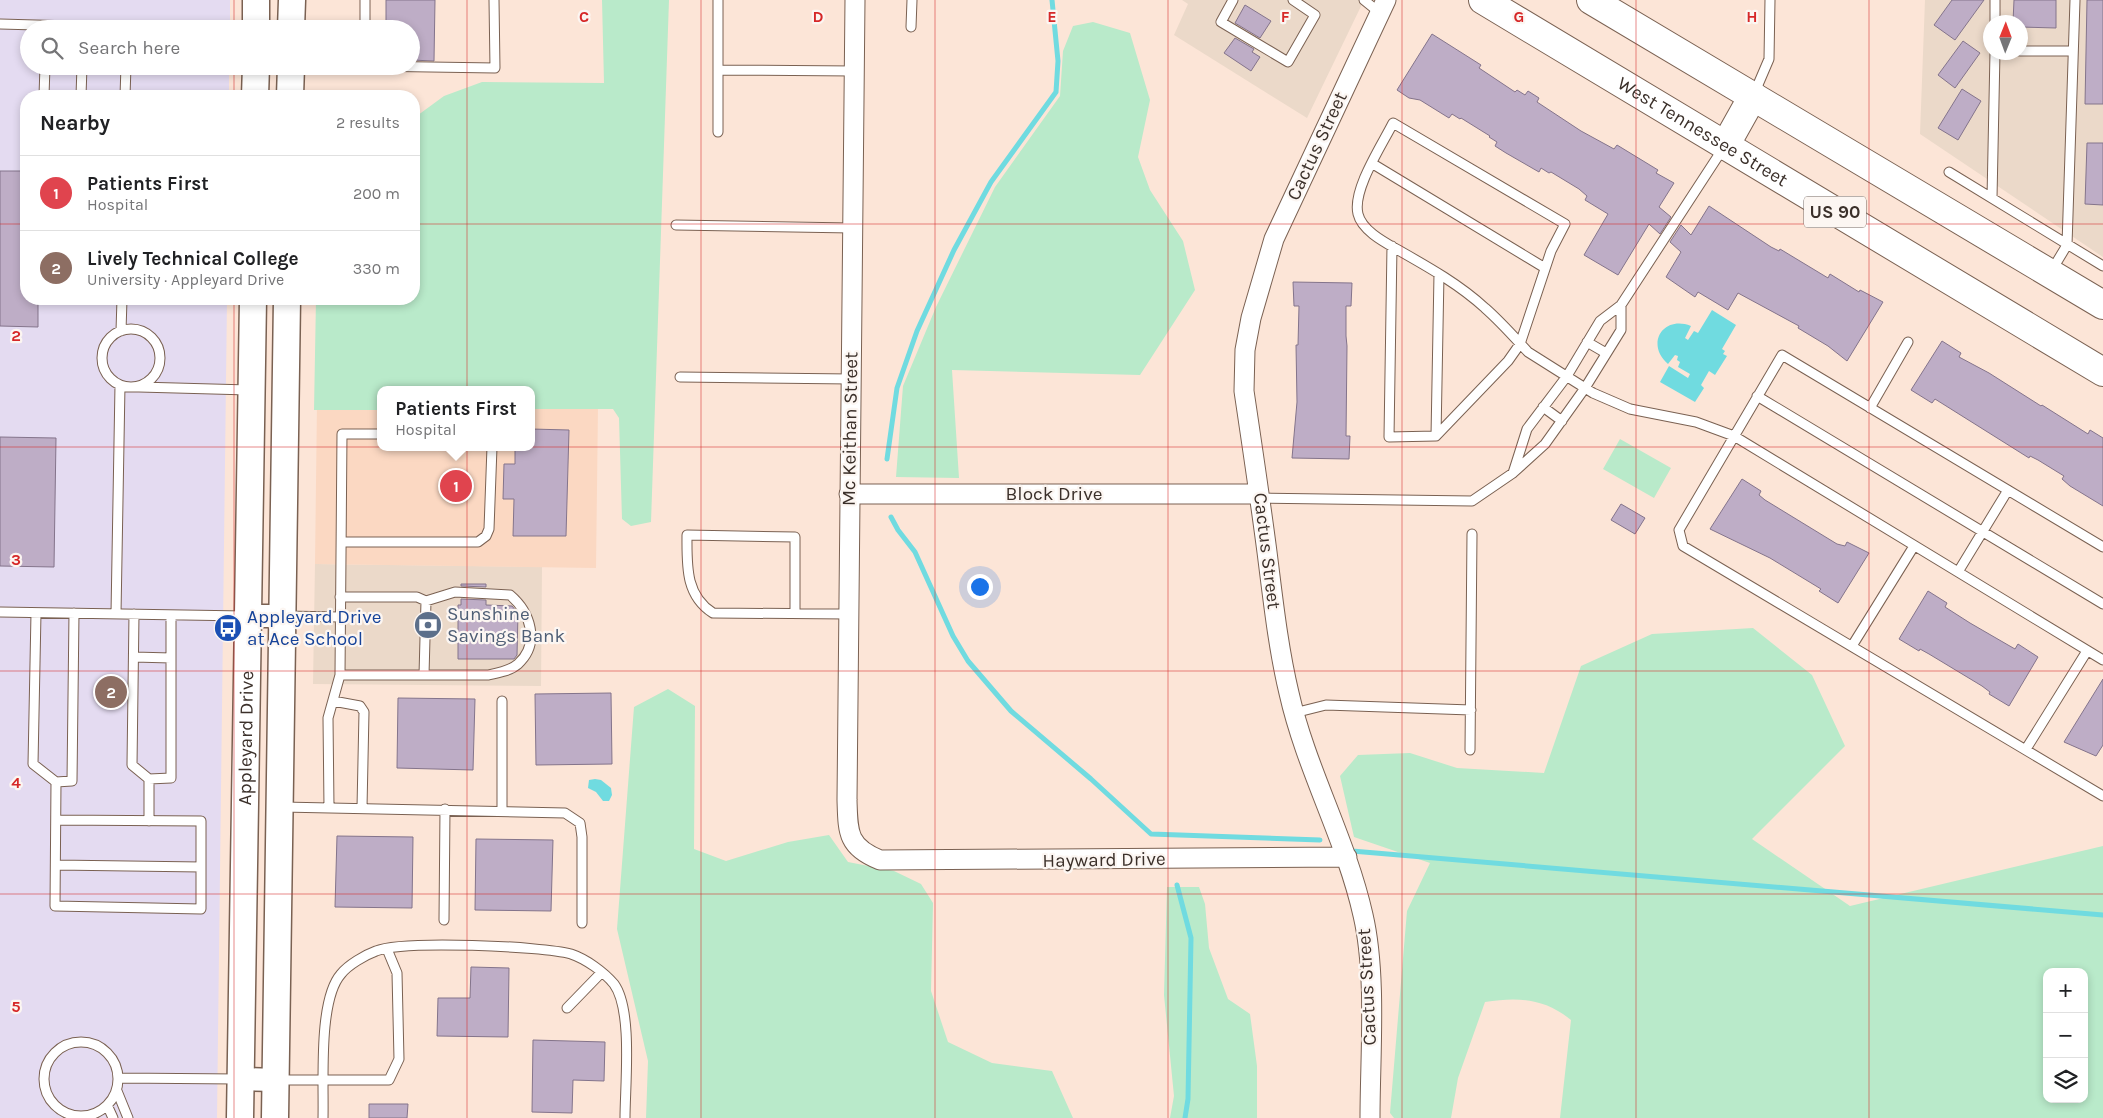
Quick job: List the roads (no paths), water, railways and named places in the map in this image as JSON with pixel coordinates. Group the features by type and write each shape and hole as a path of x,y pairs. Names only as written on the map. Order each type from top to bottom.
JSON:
{"main road":[{"path":"256,0 256,20"},
{"path":"291,20 292,0"},
{"name":"West Tennessee Street","path":"1483,0 2103,372"},
{"name":"US 90","path":"1591,0 2103,305"},
{"path":"256,75 256,90"},
{"path":"290,90 291,75"},
{"path":"1725,146 1753,96"},
{"name":"Appleyard Drive","path":"240,1118 253,305"},
{"name":"Appleyard Drive","path":"276,1118 287,305"}],"street":[{"name":"Mc Keithan Street","path":"855,0 846,800 848,835 863,853"},
{"name":"Cactus Street","path":"1370,1118 1371,1008 1368,948 1363,916 1347,857 1316,778 1294,713 1279,645 1260,496 1244,391 1245,350 1251,318 1274,239 1383,6"},
{"name":"Block Drive","path":"849,494 1260,496"},
{"path":"248,616 283,616"},
{"name":"Hayward Drive","path":"863,853 880,860 915,861 1347,857"},
{"path":"241,1079 276,1080"}],"lane":[{"path":"365,0 365,20"},
{"path":"420,67 494,68 494,0"},
{"path":"718,0 718,132"},
{"path":"911,27 912,0"},
{"path":"1233,0 1221,22 1288,62 1315,15 1292,0"},
{"path":"1364,0 1383,6"},
{"path":"1753,96 1769,58 1770,0"},
{"path":"1995,0 1995,15"},
{"path":"2050,274 2067,245 2074,0"},
{"path":"1,25 20,26"},
{"path":"2028,51 2073,51"},
{"path":"1992,198 1995,60"},
{"path":"718,70 854,71"},
{"path":"44,90 45,75"},
{"path":"82,75 82,90"},
{"path":"126,75 126,90"},
{"path":"1392,246 1389,437 1436,436 1508,361 1520,344 1545,268 1565,224 1393,123 1362,186 1357,201 1358,215 1368,229 1392,246 1439,274 1486,309 1520,344 1528,352 1585,388 1630,409 1696,422 1734,436 2103,660"},
{"path":"1513,473 1527,429 1567,376 1600,321 1621,305 1725,146"},
{"path":"1373,164 1545,268"},
{"path":"1949,172 2103,266"},
{"path":"676,225 852,228"},
{"path":"1436,436 1439,274"},
{"path":"121,331 122,305"},
{"path":"1260,496 1472,501 1513,473 1545,444 1585,388 1621,330 1621,305"},
{"path":"136,387 154,377 159,368 161,358 159,348 154,339 146,332 136,329 121,331 108,340 104,348 102,360 104,370 110,378 120,385 136,387 251,390"},
{"path":"1587,342 1606,353"},
{"path":"1870,408 1908,342"},
{"path":"2103,547 1782,355 1679,530 1683,546 2103,796"},
{"path":"680,377 851,379"},
{"path":"116,614 120,385"},
{"path":"1757,396 2103,604"},
{"path":"1543,407 1562,421"},
{"path":"329,807 328,718 340,675 342,434 377,434"},
{"path":"341,542 478,542 486,536 490,529 492,451"},
{"path":"1958,572 2008,490"},
{"path":"1470,750 1472,534"},
{"path":"795,613 795,537 687,535 686,572 691,588 702,606 713,613 848,614"},
{"path":"1852,646 1914,546"},
{"path":"340,597 417,597 426,601 455,592 510,595 525,610 531,630 526,652 518,664 505,671 488,675 340,675"},
{"path":"424,675 426,601"},
{"path":"0,612 248,616"},
{"path":"36,613 33,764 56,782 72,781 74,613"},
{"path":"134,614 132,765 149,779 171,778 171,615"},
{"path":"283,616 340,617"},
{"path":"2026,750 2087,651"},
{"path":"134,657 171,658"},
{"path":"333,701 360,706 364,712 362,808"},
{"path":"502,701 502,810"},
{"path":"1294,713 1326,705 1470,710"},
{"path":"149,779 149,820"},
{"path":"56,782 55,906 201,909 201,820 56,820"},
{"path":"280,806 565,813 580,823 582,837 582,923"},
{"path":"444,920 445,809"},
{"path":"56,864 201,867"},
{"path":"323,1118 325,1021 332,992 341,974 376,951 400,946 541,948 572,955 591,964 614,984 622,1001 626,1022 625,1118"},
{"path":"276,1080 389,1080 399,1059 397,973 388,948"},
{"path":"566,1008 601,973"},
{"path":"87,1042 99,1046 109,1054 116,1065 119,1078 117,1091 108,1107 89,1116 76,1116 63,1112 53,1103 46,1092 45,1070 50,1058 59,1049 71,1043 87,1042"},
{"path":"119,1078 241,1079"},
{"path":"117,1091 128,1118"},
{"path":"108,1107 113,1118"}],"water":[{"path":"1712,310 1736,325 1722,349 1725,351 1723,354 1727,356 1715,375 1709,371 1701,385 1704,388 1695,402 1660,382 1669,366 1688,378 1690,374 1678,367 1680,362 1677,360 1678,356 1675,355 1668,364 1661,356 1658,340 1660,333 1665,328 1672,324 1681,324 1691,326 1685,338 1688,340 1694,331 1698,333"},
{"path":"589,780 601,780 611,788 612,795 609,801 603,801 596,792 588,788"}],"waterway":[{"path":"887,459 897,388 917,331 954,250 991,182 1056,92 1058,61 1052,0"},
{"path":"891,517 898,530 915,552 953,636 968,661 1011,711 1091,779 1151,834 1320,840"},
{"path":"1352,851 2103,915"},
{"path":"1177,885 1191,938 1188,1099 1185,1118"}],"place":[{"name":"Patients First","path":"456,486"},
{"name":"Sunshine Savings Bank","path":"428,625"},
{"name":"Appleyard Drive at Ace School","path":"228,628"},
{"name":"Lively Technical College","path":"111,692"}]}
